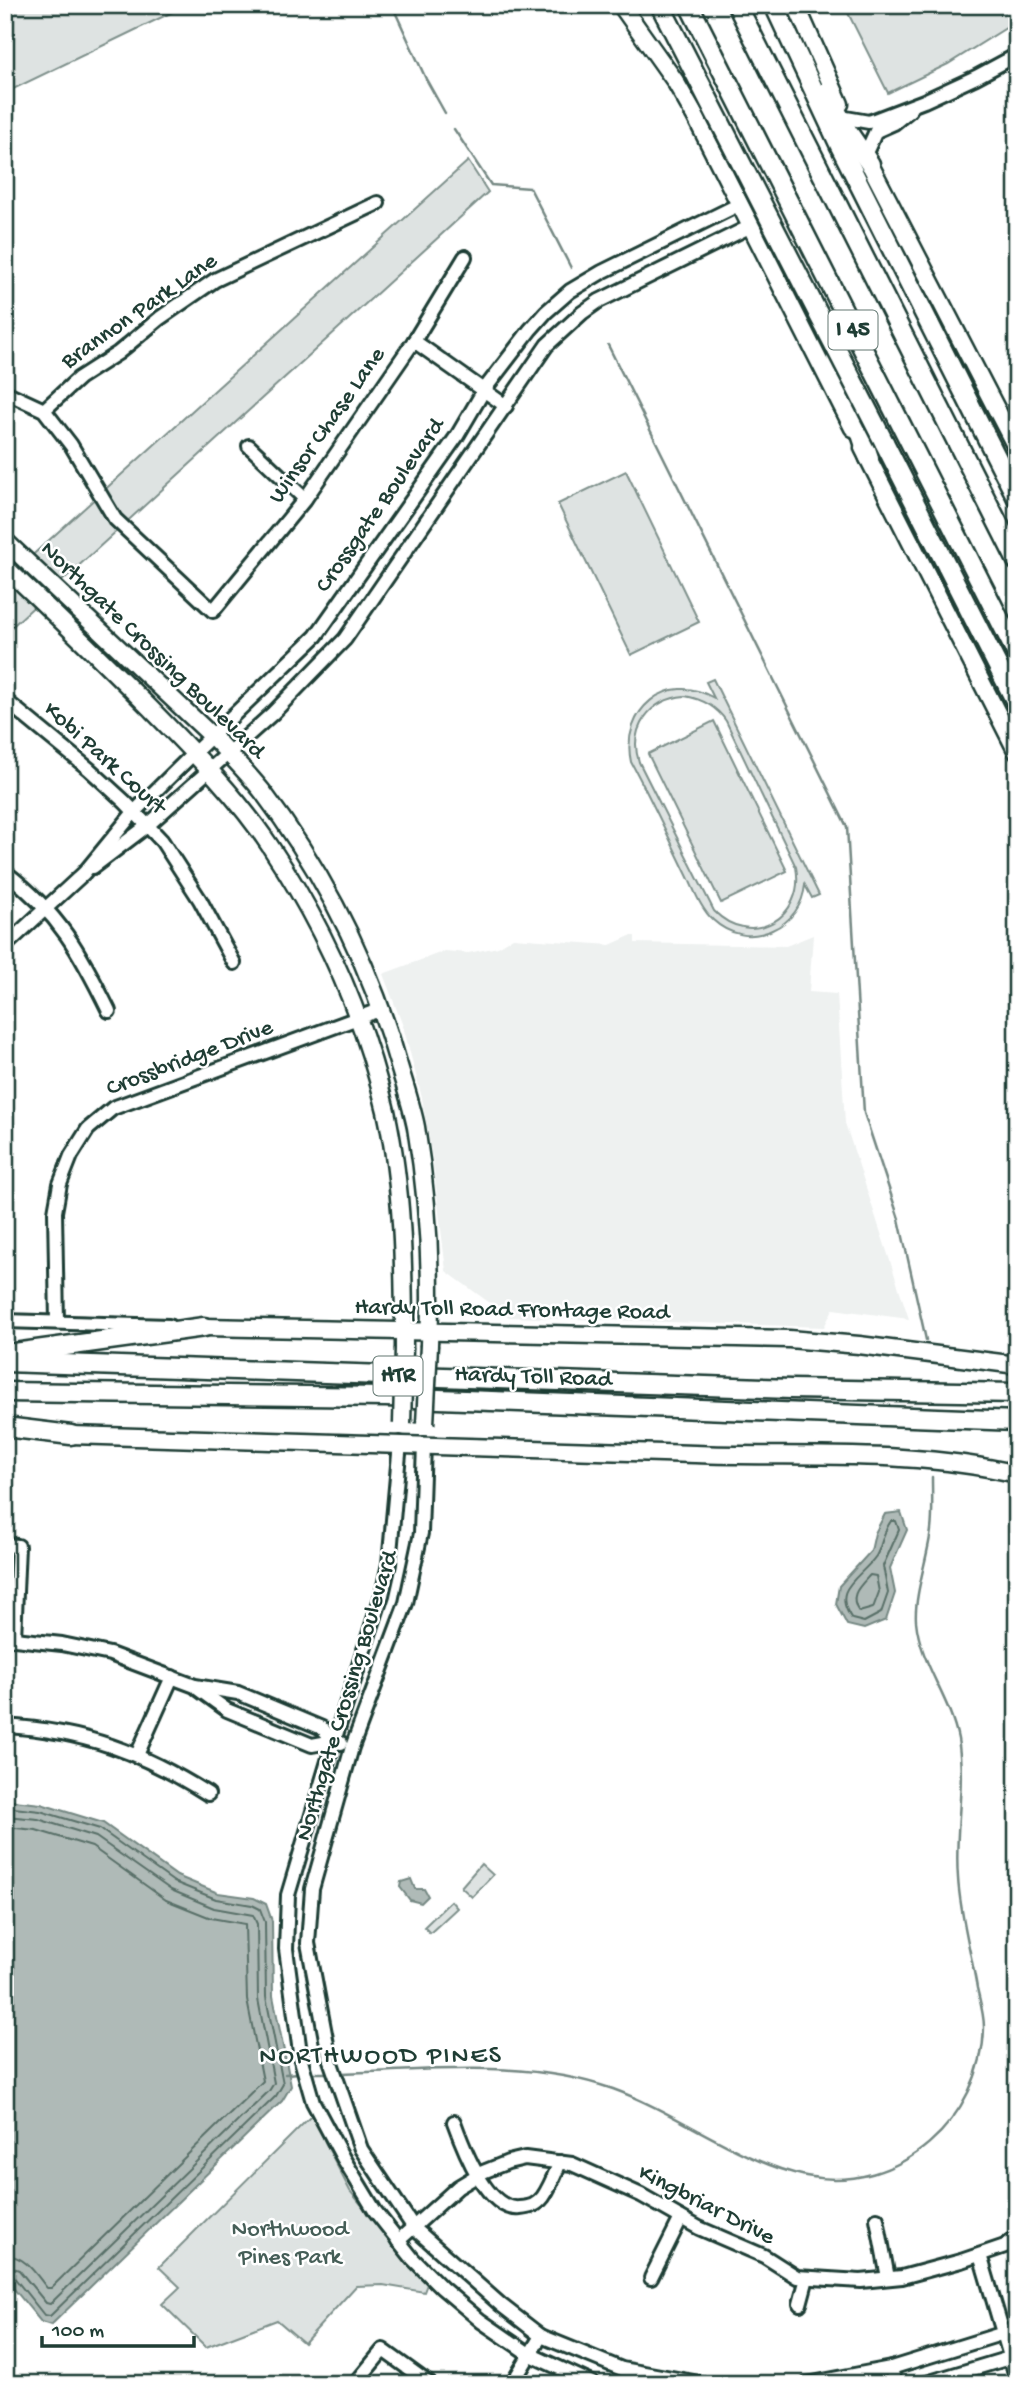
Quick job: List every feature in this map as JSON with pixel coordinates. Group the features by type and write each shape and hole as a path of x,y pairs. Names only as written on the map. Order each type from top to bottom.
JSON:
{"highway":[{"path":"660,5 1017,704"},
{"path":"668,5 834,354 869,458"},
{"name":"I 45","path":"689,5 1017,654"},
{"name":"I 45","path":"737,5 1017,561"},
{"path":"776,5 848,132 868,159"},
{"path":"776,5 839,144 1017,498"},
{"path":"5,1354 204,1327"},
{"name":"Hardy Toll Road","path":"5,1362 791,1389 1017,1393"},
{"name":"Hardy Toll Road","path":"5,1392 386,1397 1017,1422"},
{"path":"5,1427 71,1435"}],"main road":[{"path":"621,5 675,81 1017,752"},
{"path":"796,5 846,118 1017,449"},
{"name":"Northgate Crossing Boulevard","path":"5,541 212,736 261,789 305,854 348,929 382,1009 415,1125 423,1177 430,1289 424,1444"},
{"name":"Northgate Crossing Boulevard","path":"5,567 71,628 194,753 240,806 284,868 335,960 359,1018 386,1111 396,1178 403,1236 404,1348 400,1443"},
{"path":"71,628 84,613"},
{"path":"284,868 305,854"},
{"path":"396,1178 423,1177"},
{"name":"Hardy Toll Road Frontage Road","path":"204,1327 404,1331 429,1338 789,1339 1017,1365"},
{"path":"71,1435 904,1459 956,1462 1017,1474"}],"street":[{"path":"846,118 869,122 915,105 1017,55"},
{"path":"868,159 876,131 894,123 915,105"},
{"name":"Brannon Park Lane","path":"44,410 79,378 118,353 160,318 215,280 378,203"},
{"name":"Crossgate Boulevard","path":"84,873 134,812 316,636 457,436 484,390 530,330 570,291 602,272 740,204"},
{"name":"Crossgate Boulevard","path":"5,946 84,873 147,827 273,713 345,639 547,345 599,301 751,226"},
{"name":"Winsor Chase Lane","path":"44,410 71,445 115,519 213,611 305,499 414,341 465,257"},
{"path":"414,341 506,405"},
{"path":"5,391 44,410"},
{"path":"249,446 305,499"},
{"path":"401,514 420,530"},
{"path":"316,636 334,650"},
{"name":"Kobi Park Court","path":"5,700 89,769 162,841 200,900 234,963"},
{"path":"5,873 28,890 63,928 83,959 109,1011"},
{"name":"Crossbridge Drive","path":"57,1322 55,1212 60,1184 88,1129 113,1108 382,1009"},
{"name":"Hardy Toll Road Frontage Road","path":"5,1321 204,1327"},
{"path":"5,1434 71,1435"},
{"name":"Northgate Crossing Boulevard","path":"400,1443 389,1564 382,1595 334,1741 288,1895 286,1949 301,2060 313,2102 357,2182 398,2241 457,2302 529,2354 594,2384"},
{"name":"Northgate Crossing Boulevard","path":"424,1444 421,1533 406,1603 352,1747 312,1889 308,1943 330,2060 361,2149 414,2228 501,2305 541,2336 622,2369 705,2384"},
{"path":"12,1546 10,1638 62,1644 110,1654 195,1686 238,1693 321,1728 334,1741 352,1747"},
{"path":"382,1595 406,1603"},
{"path":"137,1755 172,1677"},
{"path":"195,1686 227,1710 312,1745 334,1741"},
{"path":"5,1726 74,1735 137,1755 173,1772 208,1794"},
{"path":"454,2122 477,2176 500,2203 514,2209 532,2207 542,2198 560,2162"},
{"name":"Kingbriar Drive","path":"398,2241 450,2193 477,2176 508,2162 525,2158 572,2164 764,2256 797,2277 861,2281 914,2274 980,2255 1005,2246 1017,2237"},
{"path":"651,2278 681,2218"},
{"path":"877,2219 888,2278"},
{"path":"980,2255 1003,2333 1013,2357 1017,2381"},
{"path":"800,2304 807,2278"},
{"path":"807,2384 891,2368 1017,2329"},
{"path":"512,2384 541,2336"},
{"path":"355,2384 383,2350 430,2384"},
{"path":"923,2384 1013,2357"},
{"path":"891,2368 895,2384"}],"shaded area":[{"path":"813,935 809,992 837,994 845,1123 909,1319 833,1309 824,1327 509,1317 446,1271 433,1162 422,1098 403,1026 383,974 445,951 468,953 498,947 513,938 610,945 635,936 635,943 786,946"}],"green space":[{"path":"5,5 187,5 5,93"},
{"path":"844,5 1017,5 1017,21 948,64 888,93"},
{"path":"468,161 488,192 5,633 5,580"},
{"path":"626,471 699,622 631,655 558,504"},
{"path":"713,679 819,895 812,898 805,885 802,899 790,918 779,927 757,935 726,929 704,910 631,762 629,743 633,727 640,712 651,700 664,692 680,689 696,691 714,698 706,682","holes":["685,696 713,707 726,721 796,867 797,885 793,901 773,922 759,927 744,927 729,922 714,911 639,762 637,738 645,717 662,703"]},
{"path":"714,721 787,871 721,903 648,754"},
{"path":"481,1864 493,1875 472,1897 461,1887"},
{"path":"451,1901 457,1908 430,1933 424,1927"},
{"name":"Northwood Pines Park","path":"314,2113 325,2142 350,2191 427,2284 424,2292 383,2285 356,2286 304,2343 277,2320 206,2347 162,2304 180,2287 159,2267"}],"water":[{"path":"901,1512 907,1530 890,1568 895,1593 886,1620 864,1629 847,1625 836,1604 839,1586 871,1551 875,1533 885,1514"},
{"path":"5,1800 41,1804 103,1823 177,1876 218,1893 254,1898 266,1904 272,1921 273,1996 291,2086 282,2101 51,2325 41,2322 5,2278"},
{"path":"411,1879 415,1889 424,1889 428,1896 421,1903 410,1900 400,1887 401,1882"}],"waterway":[{"path":"392,5 445,113"},
{"path":"454,129 491,185 530,188 571,268"},
{"path":"608,345 847,827 864,1113 899,1219 926,1340"},
{"path":"338,2073 477,2069 546,2073 580,2079 637,2099 756,2159 806,2176 840,2179 873,2174 903,2161 929,2143 951,2120 968,2092 980,2061 984,2027 959,1892 957,1860 961,1774 958,1739 949,1709 923,1651 916,1621 917,1600 931,1530 932,1477"},
{"path":"285,2074 300,2073"},
{"path":"310,2073 331,2073"}],"district":[{"name":"NORTHWOOD PINES","path":"381,2057"}]}
